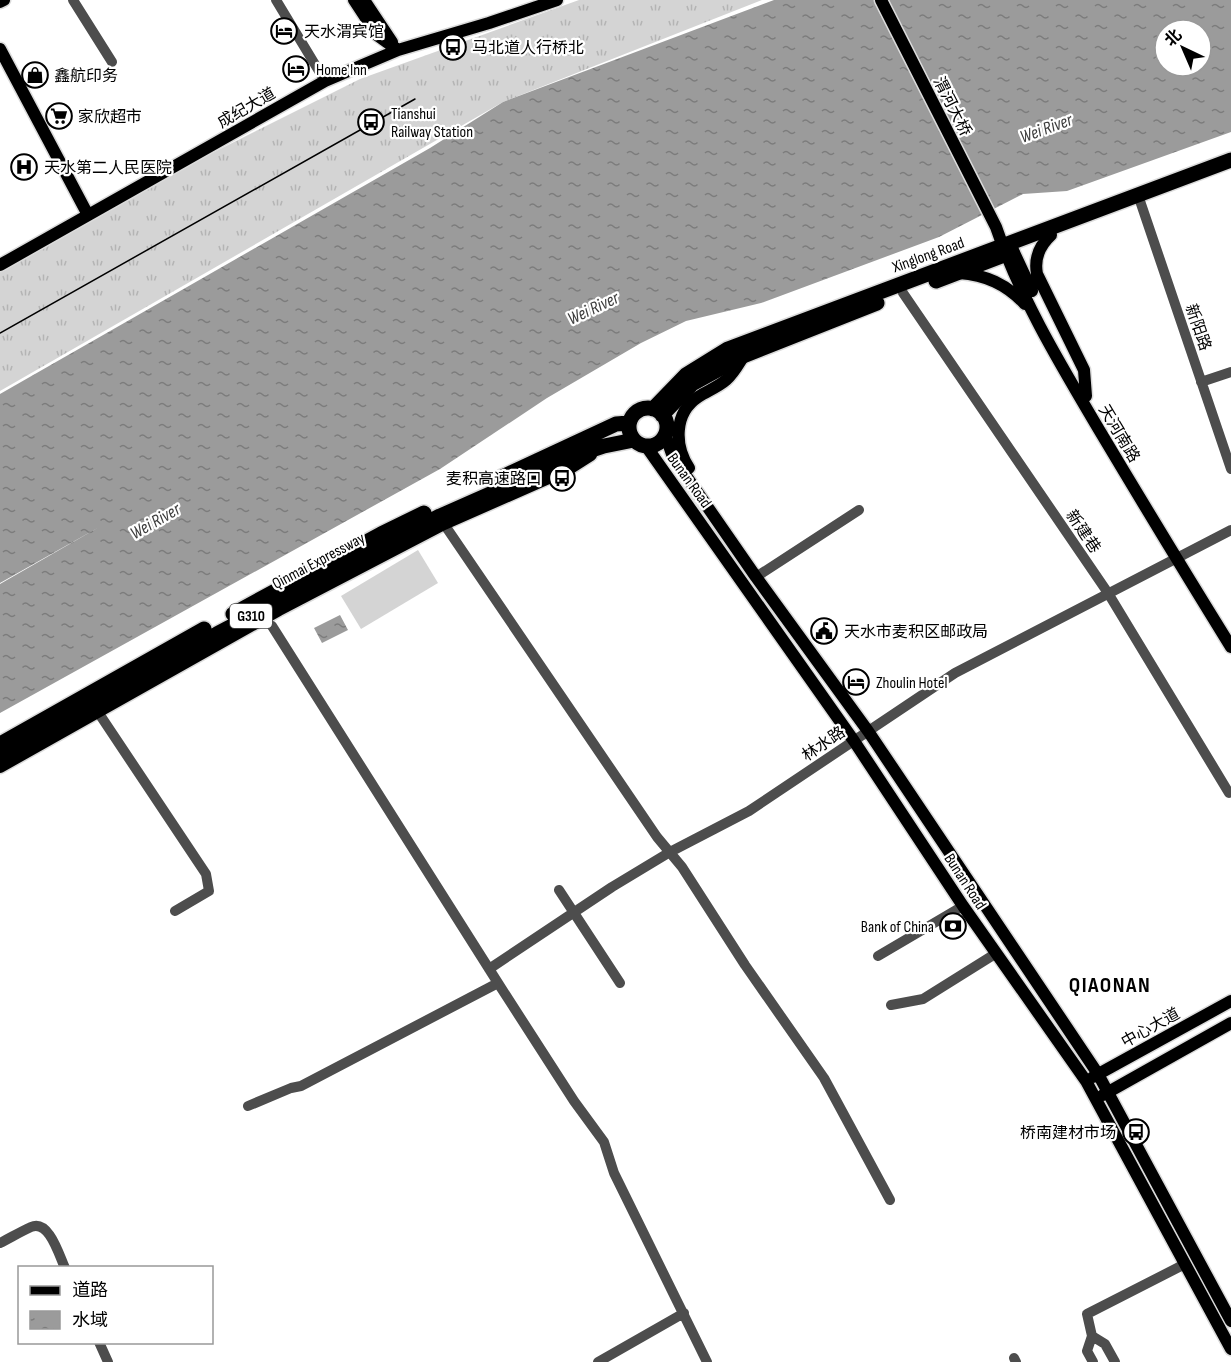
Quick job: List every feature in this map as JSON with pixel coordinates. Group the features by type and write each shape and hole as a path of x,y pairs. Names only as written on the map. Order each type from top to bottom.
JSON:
{"highway":[{"name":"Xinglong Road","path":"658,412 692,384 743,356 958,273 1008,248 1051,235 1231,160"},
{"name":"Xinglong Road","path":"658,412 686,375 728,349 1139,198 1231,170"},
{"path":"641,410 658,412 667,424 665,434 658,444 640,443 629,429 632,417 641,410"},
{"name":"Qinmai Expressway","path":"0,757 227,628 616,424 630,423"},
{"name":"Qinmai Expressway","path":"0,744 142,663 360,545 508,480 604,446 640,443"}],"main road":[{"path":"0,2 4,0"},
{"path":"354,0 377,35 398,51"},
{"path":"364,0 398,51"},
{"name":"成纪大道","path":"0,264 325,81 398,51 557,0"},
{"name":"渭河大桥","path":"881,0 1000,226"},
{"name":"渭河大桥","path":"889,0 1000,226"},
{"path":"0,49 88,214"},
{"name":"天河南路","path":"1000,226 1034,313 1081,399 1231,647"},
{"path":"1051,235 1039,251 1036,260 1037,274 1084,370 1086,396"},
{"name":"天河南路","path":"1008,248 1086,396 1178,558 1231,634"},
{"path":"958,273 980,276 1002,284 1017,295 1034,313"},
{"path":"710,509 702,489 681,453 680,417 687,406 697,398 724,382 743,356"},
{"name":"Bunan Road","path":"665,434 674,457 756,577 868,731 1098,1074 1231,1321"},
{"name":"Bunan Road","path":"640,443 669,477 854,741 995,954 1086,1081 1231,1349"},
{"path":"0,766 279,610 444,524 569,469 604,446"},
{"path":"669,477 673,470 681,467"},
{"name":"中心大道","path":"1086,1081 1231,1001"},
{"path":"1096,1098 1231,1023"}],"street":[{"path":"73,0 112,62"},
{"path":"276,0 325,81"},
{"name":"新阳路","path":"1139,198 1231,470"},
{"name":"新建巷","path":"903,293 1108,593 1229,793"},
{"path":"1202,382 1231,372"},
{"path":"756,577 859,510"},
{"path":"444,524 651,827 682,867 745,966 824,1078 890,1200"},
{"name":"林水路","path":"489,969 670,852 749,811 955,673 1231,530"},
{"path":"272,626 489,969 574,1101 604,1143 614,1173 707,1362"},
{"path":"98,712 206,874 209,891 175,911"},
{"path":"559,890 620,983"},
{"path":"878,956 963,906"},
{"path":"891,1005 923,999 995,954"},
{"path":"248,1106 301,1086 498,983"},
{"path":"0,1243 34,1226 43,1227 50,1234 64,1266"},
{"path":"1093,1362 1087,1351 1092,1336 1087,1314 1185,1263"},
{"path":"598,1362 684,1313"},
{"path":"1092,1336 1105,1344 1115,1362"},
{"path":"100,1344 108,1362"}],"green space":[{"path":"579,0 762,0 503,102 0,391 0,266 88,215 360,79"},
{"path":"418,550 438,583 361,629 341,596"}],"water":[{"name":"Wei River","path":"774,0 1231,0 1231,132 1067,191 1023,194 939,237 761,303 686,321 641,343 547,398 440,469 0,713 0,584 101,526 0,583 0,394 430,148 503,102"},
{"path":"340,615 348,630 322,643 314,628"}],"tram line":[{"path":"0,333 415,99"}],"place":[{"name":"天水渭宾馆","path":"284,31"},
{"name":"马北道人行桥北","path":"453,47"},
{"name":"Home Inn","path":"296,69"},
{"name":"鑫航印务","path":"35,75"},
{"name":"家欣超市","path":"59,116"},
{"name":"Tianshui Railway Station","path":"371,122"},
{"name":"天水第二人民医院","path":"24,167"},
{"name":"麦积高速路口","path":"562,478"},
{"name":"天水市麦积区邮政局","path":"824,631"},
{"name":"Zhoulin Hotel","path":"856,682"},
{"name":"Bank of China","path":"953,926"},
{"name":"桥南建材市场","path":"1136,1132"}],"district":[{"name":"QIAONAN","path":"1110,984"}]}
